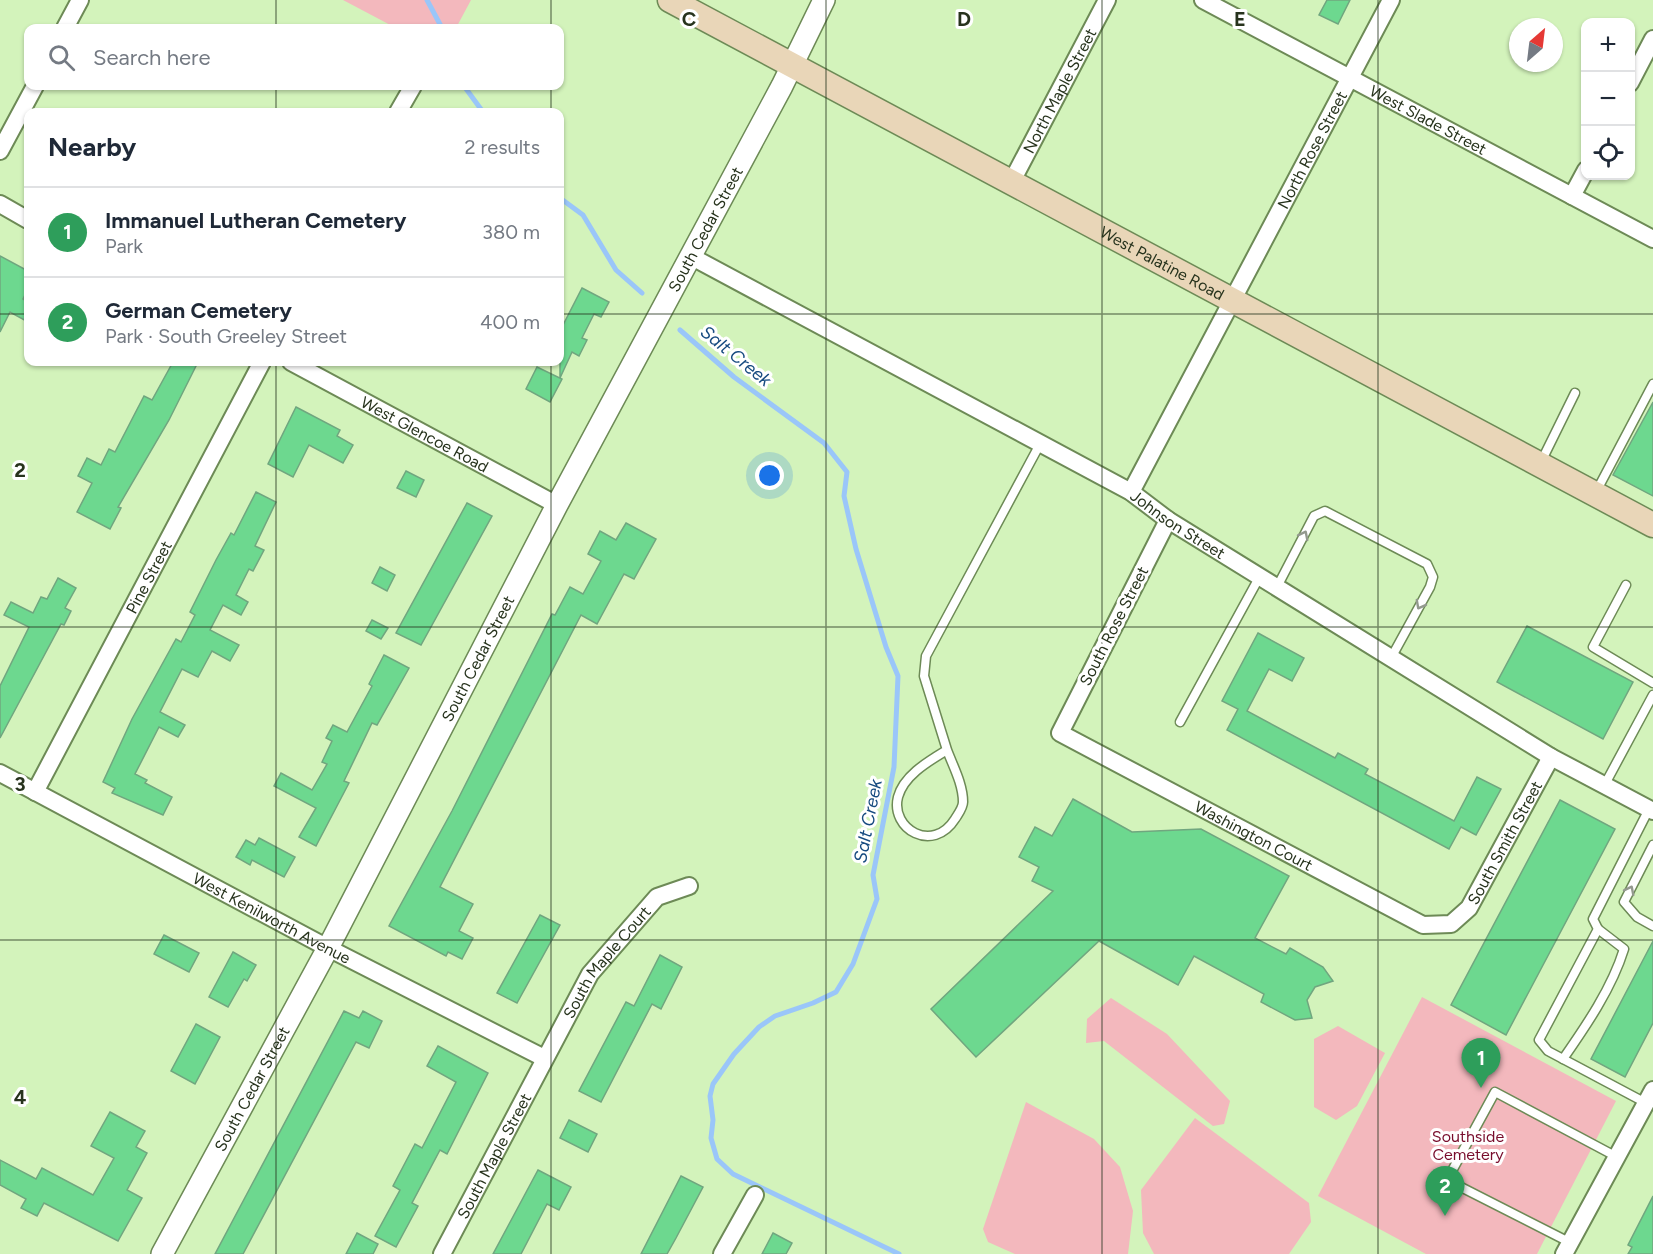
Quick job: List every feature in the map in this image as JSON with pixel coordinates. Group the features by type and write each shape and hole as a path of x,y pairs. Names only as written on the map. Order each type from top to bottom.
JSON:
{"main road":[{"name":"West Palatine Road","path":"670,0 1653,525"}],"street":[{"path":"67,24 80,0"},
{"name":"South Cedar Street","path":"162,1254 328,948 557,505 692,257 824,0"},
{"name":"North Maple Street","path":"1012,181 1107,0"},
{"name":"West Slade Street","path":"1203,0 1653,239"},
{"name":"North Rose Street","path":"1234,301 1348,78 1391,0"},
{"path":"1635,73 1653,39"},
{"path":"0,152 33,90"},
{"path":"400,108 411,90"},
{"path":"1572,196 1581,179"},
{"path":"0,204 24,218"},
{"name":"Johnson Street","path":"692,257 1131,492 1168,519 1551,758 1651,810"},
{"path":"1131,492 1234,301"},
{"name":"Pine Street","path":"35,792 260,366"},
{"name":"West Glencoe Road","path":"298,366 557,505"},
{"name":"South Rose Street","path":"1060,733 1168,519"},
{"name":"Washington Court","path":"1060,733 1423,924 1450,924"},
{"name":"South Smith Street","path":"1450,924 1469,908 1551,758"},
{"name":"West Kenilworth Avenue","path":"0,773 328,948 544,1058"},
{"name":"South Maple Court","path":"544,1058 590,974 657,897 689,886"},
{"name":"South Maple Street","path":"442,1254 544,1058"},
{"path":"1568,1248 1651,1094"},
{"path":"722,1254 755,1195"}],"lane":[{"path":"1595,494 1653,384"},
{"path":"1540,465 1575,393"},
{"path":"947,750 924,764 898,795 897,809 904,824 918,836 938,837 949,828 963,805 961,787 924,675 926,656 1040,444"},
{"path":"1277,587 1314,516 1325,511 1427,564 1433,577 1430,586 1392,658"},
{"path":"1180,722 1260,576"},
{"path":"1626,585 1593,647 1653,683"},
{"path":"1604,786 1653,694"},
{"path":"1563,1059 1586,1027 1620,961 1624,949 1598,929 1593,920 1651,810"},
{"path":"1653,845 1624,902 1637,917 1653,926"},
{"path":"1598,929 1539,1040 1548,1051 1563,1059 1651,1094"},
{"path":"1568,1248 1446,1180 1495,1092 1617,1157"}],"green space":[{"path":"343,0 471,0 458,24 388,24"},
{"name":"Southside Cemetery","path":"1422,997 1616,1101 1537,1254 1426,1254 1318,1196"},
{"path":"1111,998 1167,1034 1230,1101 1224,1124 1213,1126 1104,1041 1086,1043 1087,1019"},
{"path":"1338,1026 1385,1053 1357,1106 1336,1120 1314,1107 1314,1039"},
{"path":"1026,1102 1094,1139 1120,1167 1133,1211 1128,1254 1015,1254 988,1242 983,1229"},
{"path":"1195,1118 1309,1203 1311,1222 1289,1254 1154,1254 1143,1233 1141,1190"}],"building":[{"path":"1327,0 1350,0 1338,24 1319,15"},
{"path":"0,256 24,269 24,320 10,312 0,332"},
{"path":"582,288 609,302 601,317 594,314 582,338 587,340 579,356 572,352 560,378 560,366 564,366 564,323"},
{"path":"171,366 196,366 169,420 118,507 121,508 110,529 77,512 92,483 78,476 87,458 101,465 109,449 115,452 144,396 152,400"},
{"path":"537,367 562,379 550,402 526,389"},
{"path":"1653,402 1653,496 1613,475"},
{"path":"296,407 340,430 337,436 353,445 343,463 309,445 293,477 268,464"},
{"path":"406,471 424,480 416,497 397,488"},
{"path":"256,492 276,502 255,546 264,550 253,571 249,569 236,595 248,602 241,615 223,605 210,630 239,645 230,661 212,651 198,677 182,669 160,712 185,725 178,737 159,727 135,774 147,780 145,783 172,797 163,815 112,793 115,788 103,782 132,719 176,639 181,642 195,615 190,612 216,560 231,533 234,535"},
{"path":"467,503 492,516 421,645 396,633"},
{"path":"626,523 656,539 634,579 624,574 597,624 581,615 440,887 473,904 459,931 473,938 462,959 448,952 446,956 389,926 452,811 552,614 555,615 570,587 583,594 601,561 588,554 600,531 616,540"},
{"path":"380,567 395,575 387,591 372,583"},
{"path":"58,578 76,588 65,608 71,611 64,625 61,624 0,738 0,686 29,627 4,615 11,602 33,613 41,597 47,599"},
{"path":"372,620 388,628 381,639 366,631"},
{"path":"1527,626 1633,682 1603,739 1497,682"},
{"path":"1258,633 1304,658 1292,681 1269,669 1247,711 1335,758 1338,753 1368,769 1365,774 1454,821 1477,777 1501,789 1476,835 1461,827 1449,849 1227,730 1238,709 1222,701"},
{"path":"384,655 409,668 377,725 372,723 344,781 349,783 316,846 299,837 316,808 274,786 281,773 312,790 327,764 322,762 332,741 326,738 333,725 347,732 372,686 369,684"},
{"path":"1073,799 1132,832 1201,829 1289,876 1255,938 1286,954 1290,948 1323,967 1333,981 1315,987 1307,1000 1312,1018 1295,1020 1261,1002 1264,994 1194,956 1178,985 1099,941 976,1057 931,1009 1053,891 1032,881 1039,867 1019,857 1035,827 1052,836"},
{"path":"1560,800 1615,829 1506,1035 1451,1005"},
{"path":"259,838 295,857 284,877 252,860 250,865 236,857 246,840 255,845"},
{"path":"540,915 560,925 517,1003 497,993"},
{"path":"164,935 199,953 189,972 154,954"},
{"path":"1653,941 1653,1023 1625,1077 1591,1059"},
{"path":"233,952 256,965 247,981 244,979 228,1007 209,997"},
{"path":"660,955 682,967 661,1009 652,1004 601,1102 579,1091 626,1002 634,1006"},
{"path":"344,1011 359,1018 363,1011 382,1021 369,1048 356,1042 243,1254 215,1254"},
{"path":"196,1024 220,1037 195,1084 171,1071"},
{"path":"438,1046 488,1073 447,1154 440,1150 412,1203 418,1206 396,1247 375,1236 400,1190 393,1186 415,1144 422,1148 456,1082 427,1066"},
{"path":"110,1112 145,1131 136,1147 147,1153 127,1190 142,1198 118,1241 44,1203 37,1216 21,1208 26,1199 0,1185 0,1160 36,1179 42,1168 93,1195 114,1158 91,1146"},
{"path":"569,1120 597,1134 588,1152 560,1138"},
{"path":"538,1170 571,1187 559,1210 547,1204 521,1254 493,1254"},
{"path":"681,1176 703,1187 667,1254 641,1254"},
{"path":"1653,1196 1653,1254 1628,1254 1632,1247 1628,1245"},
{"path":"357,1233 378,1244 373,1254 346,1254"},
{"path":"773,1233 792,1243 786,1254 762,1254"}],"waterway":[{"name":"Salt Creek","path":"427,0 440,24"},
{"name":"Salt Creek","path":"467,90 480,108"},
{"name":"Salt Creek","path":"564,201 583,215 616,270 642,293"},
{"name":"Salt Creek","path":"680,330 734,377 824,443 847,472 844,496 856,549 886,647 898,676 894,767 873,875 877,899 853,964 836,992 813,1003 775,1016 759,1027 734,1054 713,1084 710,1096 713,1120 711,1138 717,1159 733,1174 899,1254"}],"place":[{"name":"Immanuel Lutheran Cemetery","path":"1481,1088"},
{"name":"German Cemetery","path":"1445,1216"}]}
